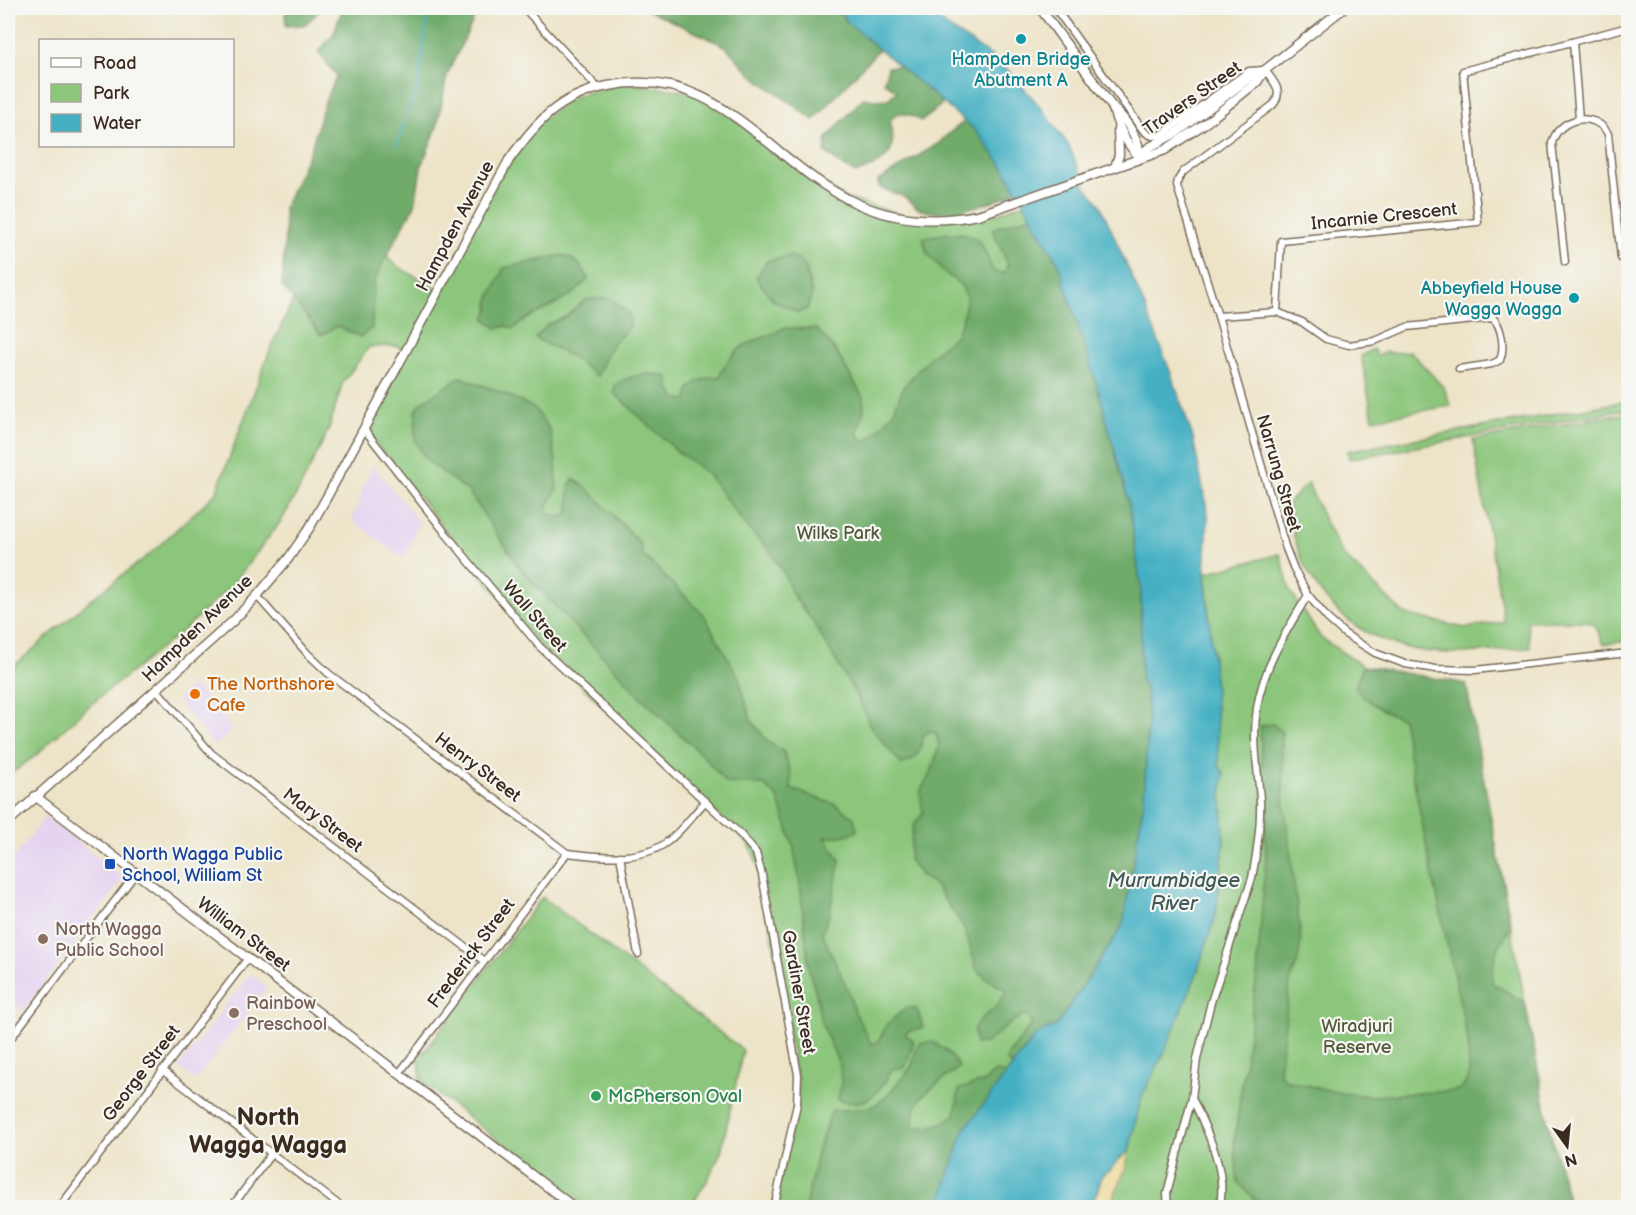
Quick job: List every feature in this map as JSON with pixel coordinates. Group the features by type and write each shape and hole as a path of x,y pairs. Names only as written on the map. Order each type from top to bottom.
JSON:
{"main road":[{"path":"1040,8 1113,108 1123,117 1140,148 1140,157"},
{"name":"Travers Street","path":"1111,168 1140,157 1152,156 1177,143 1257,82 1265,70 1344,8"},
{"name":"Hampden Avenue","path":"8,822 213,640 257,596 288,559 310,527 504,168 537,123 576,96 598,88 623,83 648,82 695,92 732,115 806,174 845,198 887,215 934,220 978,215 1111,168"},
{"path":"1111,168 1119,155 1120,141 1113,108"},
{"path":"1116,120 1133,151 1140,157"},
{"name":"William Street","path":"35,796 400,1072 575,1208"}],"street":[{"path":"524,8 598,88"},
{"name":"Travers Street","path":"1055,8 1143,130 1150,136 1164,133 1249,71 1265,70"},
{"name":"Incarnie Crescent","path":"1277,312 1281,241 1478,222 1463,71 1629,27"},
{"path":"1573,42 1579,118"},
{"name":"Narrung Street","path":"1265,70 1278,89 1279,95 1274,105 1183,172 1177,183 1285,546 1308,595 1328,619 1362,645 1388,658 1421,667 1475,670 1629,654"},
{"path":"1565,262 1552,143 1554,135 1562,126 1579,118 1600,124 1608,134 1621,258"},
{"path":"1218,316 1277,312 1302,321 1326,339 1350,345 1375,341 1407,327 1493,318 1499,324 1502,352 1500,360 1492,364 1459,369"},
{"name":"Wall Street","path":"364,429 447,535 540,647 705,801"},
{"path":"1168,1208 1167,1193 1192,1098 1197,1059 1214,995 1256,860 1260,801 1255,731 1260,694 1280,643 1308,595"},
{"name":"Henry Street","path":"257,596 308,654 328,673 567,853"},
{"name":"Mary Street","path":"156,690 210,753 484,961"},
{"path":"567,853 603,857 651,850 668,841 705,801"},
{"name":"Gardiner Street","path":"705,801 749,844 760,864 796,1057 797,1104 774,1208"},
{"name":"Frederick Street","path":"400,1072 567,853"},
{"path":"620,856 638,954"},
{"path":"8,1041 136,873"},
{"name":"George Street","path":"59,1208 248,958"},
{"path":"162,1070 343,1208"},
{"path":"1192,1098 1215,1154 1221,1185 1219,1208"},
{"path":"231,1208 271,1154"}],"shaded area":[{"path":"372,465 419,522 404,559 352,520"},
{"path":"194,684 233,730 215,746 176,700"},
{"name":"North Wagga Public School","path":"45,817 124,878 23,1011 8,999 8,866"},
{"name":"Rainbow Preschool","path":"250,974 267,987 196,1080 178,1068"}],"green space":[{"path":"288,8 323,8 304,25 286,26 285,15"},
{"path":"343,8 479,8 447,75 437,127 421,167 415,205 374,282 372,328 360,337 337,326 321,335 282,286 284,208 312,146 324,104 337,76 318,52 333,35"},
{"path":"644,8 838,8 848,23 879,49 814,120 751,74 725,46"},
{"path":"900,66 943,103 922,121 910,115 898,113 890,120 893,141 888,155 875,165 856,173 842,166 825,152 827,138 863,98 888,99 897,91 884,82 888,67"},
{"name":"Wilks Park","path":"623,83 695,92 845,198 920,220 992,210 996,214 1024,203 1058,263 1099,392 1036,1035 964,1130 938,1207 774,1207 798,1089 762,875 749,844 540,647 364,429 406,351 396,346 369,347 343,382 328,431 299,490 281,521 232,585 185,629 89,706 35,756 8,776 8,671 89,601 151,553 216,493 272,345 308,269 384,247 389,259 400,268 438,291 499,177 537,123 576,96"},
{"path":"965,121 994,154 1017,191 972,207 936,212 917,208 906,198 879,187 878,181 939,143"},
{"path":"1031,216 1058,263 1099,392 1129,504 1141,588 1141,679 1146,691 1148,722 1144,799 1123,925 1057,1025 1036,1035 1012,1066 1007,1061 1008,1055 1031,1025 1028,1016 1022,1016 1013,1021 986,1043 975,1044 974,1028 995,1008 1007,991 977,970 965,929 934,884 920,875 909,859 913,826 923,813 920,792 932,770 939,746 936,733 930,731 923,736 917,755 901,764 870,726 861,703 813,622 794,597 783,572 768,548 744,524 708,474 678,452 614,393 615,385 622,381 634,376 654,374 668,377 670,389 676,399 688,400 692,386 712,377 719,377 732,356 746,345 783,328 817,329 835,350 863,397 864,410 857,434 865,441 875,434 893,413 904,386 932,355 955,336 962,321 967,298 961,285 945,273 927,253 923,238 952,233 967,234 979,241 994,272 1005,273 1008,264 992,229"},
{"path":"563,255 578,264 584,271 588,279 580,288 513,329 507,326 497,328 485,319 490,307 488,302 504,268"},
{"path":"791,256 806,268 812,294 807,309 799,313 774,301 756,278 767,261"},
{"path":"610,298 629,313 630,327 612,344 597,376 572,357 535,338 547,325 565,317 587,299"},
{"path":"1373,349 1377,356 1388,351 1390,353 1410,351 1444,388 1451,406 1373,419 1361,356"},
{"path":"460,377 534,408 550,430 556,461 557,489 548,504 547,514 562,517 569,512 569,486 573,479 584,485 640,543 643,555 704,615 739,678 751,720 767,741 783,751 791,774 791,789 837,805 854,818 857,831 842,836 825,837 840,860 830,912 822,933 847,988 855,1012 872,1045 880,1039 886,1025 907,1007 917,1009 923,1028 905,1034 914,1041 905,1068 892,1069 877,1092 871,1097 857,1102 838,1100 841,1084 840,1066 821,1022 809,970 800,884 793,845 778,798 764,785 726,783 704,757 644,700 522,571 469,492 425,459 415,440 416,411 420,404"},
{"path":"1628,401 1628,409 1349,459 1347,451"},
{"path":"1628,413 1628,641 1603,644 1596,627 1587,621 1527,621 1530,648 1454,653 1411,649 1382,640 1357,627 1336,609 1318,588 1304,563 1294,535 1288,503 1308,483 1323,518 1343,555 1404,614 1465,628 1504,622 1473,440"},
{"name":"Wiradjuri Reserve","path":"1280,554 1290,591 1321,638 1363,666 1466,684 1543,1099 1570,1207 1109,1208 1125,1170 1141,1098 1164,1052 1195,978 1216,914 1224,843 1222,793 1224,773 1219,766 1213,658 1205,573"},
{"path":"1363,666 1466,684 1511,928 1496,953 1492,983 1525,1003 1551,1136 1570,1207 1273,1207 1255,1200 1238,1182 1234,1143 1257,974 1266,854 1260,726 1273,724 1282,732 1283,792 1301,940 1298,960 1290,982 1279,1072 1285,1080 1341,1093 1371,1096 1462,1089 1469,1075 1468,1041 1402,718 1376,706 1355,687"},
{"name":"McPherson Oval","path":"542,897 743,1050 721,1152 707,1181 690,1207 586,1207 421,1081 419,1058"},
{"path":"933,1042 947,1051 959,1067 921,1098 914,1116 914,1127 935,1125 955,1115 959,1089 983,1082 995,1072 1007,1074 964,1130 938,1207 805,1208 818,1149 832,1110 864,1109 878,1103 910,1069 920,1043"}],"sand":[{"path":"1129,1151 1125,1170 1109,1207 1088,1208 1097,1192 1102,1175"}],"water":[{"name":"Murrumbidgee River","path":"838,8 926,8 943,24 990,55 1010,72 1043,110 1069,146 1086,187 1100,204 1145,307 1193,438 1208,515 1205,573 1213,658 1219,766 1224,773 1222,793 1224,843 1216,914 1195,978 1164,1053 1141,1098 1129,1151 1110,1171 1102,1175 1097,1192 1088,1207 997,1207 991,1203 982,1207 938,1207 964,1130 1036,1035 1057,1025 1123,925 1144,799 1148,722 1146,691 1141,679 1141,588 1129,504 1099,392 1058,263 1002,165 974,129 848,23"}],"waterway":[{"path":"396,146 417,90 429,8"}],"place":[{"name":"Hampden Bridge Abutment A","path":"1021,39"},
{"name":"Abbeyfield House Wagga Wagga","path":"1574,298"},
{"name":"The Northshore Cafe","path":"195,694"},
{"name":"North Wagga Public School, William St","path":"110,864"},
{"name":"North Wagga Public School","path":"43,939"},
{"name":"Rainbow Preschool","path":"234,1013"},
{"name":"McPherson Oval","path":"596,1096"}],"district":[{"name":"North Wagga Wagga","path":"268,1131"}]}
